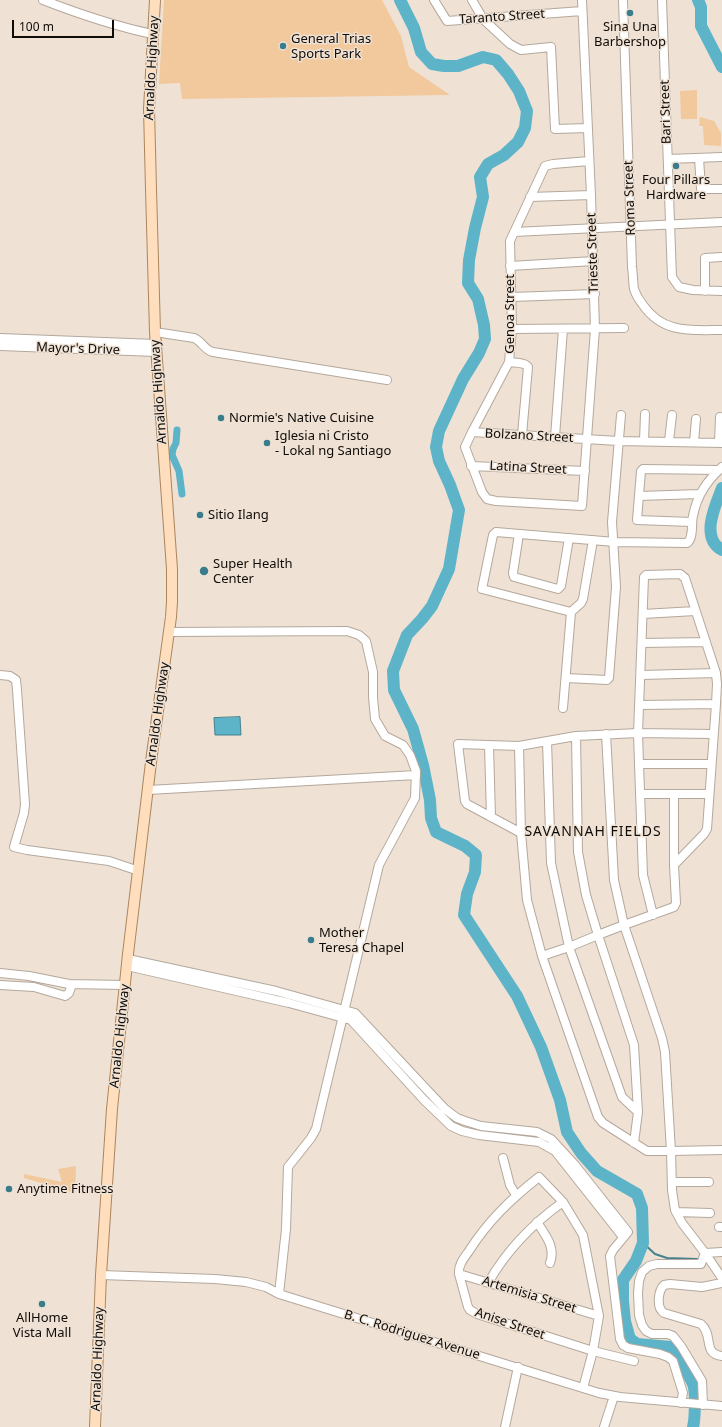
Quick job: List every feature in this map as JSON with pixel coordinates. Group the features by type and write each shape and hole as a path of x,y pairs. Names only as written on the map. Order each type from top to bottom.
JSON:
{"main road":[{"name":"Arnaldo Highway","path":"95,1427 110,1129 127,962 172,602 172,569 155,332 149,110 155,0"}],"street":[{"path":"43,0 124,28 152,34"},
{"name":"Taranto Street","path":"434,0 447,21 582,11"},
{"path":"472,0 483,19 510,44 521,50 552,47 555,129 588,128"},
{"name":"Trieste Street","path":"582,0 596,329 582,506"},
{"name":"Roma Street","path":"623,0 634,289 646,310 654,318 666,325 677,329 722,330"},
{"name":"Bari Street","path":"662,0 672,277 678,287 705,291"},
{"path":"668,159 722,157"},
{"path":"699,158 702,189 722,189"},
{"name":"Genoa Street","path":"582,506 487,499 484,496 466,447 472,432 509,362 512,329 510,241 545,166 589,161"},
{"path":"530,197 591,195"},
{"path":"514,232 722,222"},
{"path":"722,257 705,258 705,291 722,291"},
{"path":"510,266 594,261"},
{"path":"512,297 595,294"},
{"path":"512,329 624,328"},
{"path":"555,437 563,329"},
{"path":"155,332 198,339 207,349 212,352 387,380"},
{"name":"Mayor's Drive","path":"0,338 156,348"},
{"name":"Mayor's Drive","path":"0,346 156,348"},
{"path":"509,362 523,364 528,368 522,435"},
{"path":"644,441 645,414"},
{"path":"566,678 607,680 609,678 616,587 612,522 621,415"},
{"path":"668,441 672,415"},
{"path":"720,417 720,443"},
{"path":"694,442 696,419"},
{"name":"Bolzano Street","path":"472,432 618,441 720,443"},
{"name":"Latina Street","path":"472,466 585,471"},
{"path":"692,522 637,520 641,471 643,469 721,468"},
{"path":"571,612 482,589 493,535 496,532 614,542 687,543 691,539 692,522 699,494 708,481 721,468"},
{"path":"639,496 699,494"},
{"path":"519,534 513,573 514,577 558,589 561,586 569,538"},
{"path":"563,708 571,612 581,603 583,599 593,540"},
{"path":"653,915 643,875 638,733 644,614 644,577 646,575 680,574 685,578 716,673 716,704 707,829 674,865"},
{"path":"644,614 695,611"},
{"path":"169,632 347,631 359,635 366,641 373,672 375,719 385,736 403,745 410,755 416,771 415,798 379,865 316,1129 311,1138 288,1167 286,1229 279,1294"},
{"path":"642,643 706,642"},
{"path":"641,675 716,673"},
{"path":"0,675 10,676 16,680 17,690 25,804 24,813 14,847 109,861 139,871"},
{"path":"640,705 716,704"},
{"path":"521,833 467,804 465,801 458,744 520,746 576,736 606,734 713,734"},
{"path":"606,734 614,880 624,925 662,1038 665,1052 672,1196 676,1212 686,1229 705,1252 722,1278"},
{"path":"576,736 578,852 586,895 634,1045 638,1112 634,1143"},
{"path":"547,741 551,863 570,947 622,1096 638,1112"},
{"path":"489,746 491,817"},
{"path":"520,746 521,833 527,900 542,956 598,1117 603,1123 647,1151 722,1150"},
{"path":"639,764 711,764"},
{"path":"148,790 416,775"},
{"path":"640,794 709,794"},
{"path":"542,956 570,947 674,907 676,903 674,865 674,794"},
{"path":"127,962 289,1003 344,1014 424,1100 451,1126 462,1131 479,1135 540,1142 555,1151 626,1235 613,1250 610,1256 620,1339 623,1345 628,1348 668,1357 672,1362 683,1393 682,1403"},
{"path":"0,973 19,974 72,984 125,985"},
{"path":"0,985 30,987 65,996 69,993 72,984"},
{"path":"503,1158 510,1185 516,1195"},
{"path":"459,1274 460,1266 478,1236 496,1214 516,1195 539,1177 563,1202 583,1234 598,1316 593,1351 583,1388"},
{"path":"672,1182 709,1182"},
{"path":"488,1283 507,1253 522,1236 537,1222 563,1202"},
{"path":"676,1212 710,1213"},
{"path":"537,1222 551,1246 552,1252 550,1263"},
{"path":"705,1252 722,1252"},
{"path":"702,1405 702,1381 681,1346 673,1336 668,1334 652,1334 646,1331 642,1325 639,1315 638,1293 639,1281 642,1272 649,1266 658,1264 701,1264 705,1252"},
{"name":"Artemisia Street","path":"459,1274 598,1316"},
{"name":"Anise Street","path":"459,1274 467,1304 473,1312 593,1351 634,1361"},
{"name":"B. C. Rodriguez Avenue","path":"102,1275 215,1279 246,1282 266,1287 279,1294 583,1388 614,1396 722,1406"},
{"path":"722,1283 702,1287 670,1284 664,1285 661,1290 658,1306 664,1313 701,1324 705,1327 711,1351 713,1354 722,1356"},
{"path":"505,1427 518,1367"},
{"path":"604,1427 614,1396"}],"shaded area":[{"name":"General Trias Sports Park","path":"164,0 382,0 401,36 409,67 450,95 182,99 180,83 159,84"},
{"path":"697,90 697,119 681,119 680,91"},
{"path":"700,117 714,121 721,133 721,146 704,145 703,126 699,126"},
{"path":"76,1166 75,1193 24,1178 24,1174 62,1182 58,1169"}],"water":[{"path":"240,717 241,735 215,735 214,718"}],"waterway":[{"path":"400,0 414,28 421,52 432,64 458,66 483,57 496,60 508,74 519,91 527,111 525,128 518,142 504,155 488,164 480,177 483,197 469,260 468,283 478,299 484,325 485,339 479,353 463,379 439,431 436,447 439,461 459,510 449,569 432,606 407,635 393,671 394,690 413,729 423,765 430,800 431,818 436,832 465,846 476,855 475,872 467,894 464,915 517,996 541,1047 560,1100 567,1132 581,1153 597,1171 637,1194 642,1208 643,1243 636,1261 623,1280 625,1321 630,1339 637,1344 671,1347 680,1360 691,1379 695,1393 693,1427"},
{"path":"698,0 701,7 701,26 722,67"},
{"path":"177,430 176,443 172,455 179,471 182,494"},
{"path":"722,488 713,512 710,530 715,545 722,550"},
{"path":"643,1243 655,1254 667,1258 697,1259"}],"place":[{"name":"Sina Una Barbershop","path":"630,13"},
{"name":"General Trias Sports Park","path":"283,46"},
{"name":"Four Pillars Hardware","path":"676,166"},
{"name":"Normie's Native Cuisine","path":"221,418"},
{"name":"Iglesia ni Cristo - Lokal ng Santiago","path":"267,443"},
{"name":"Sitio Ilang","path":"200,515"},
{"name":"Super Health Center","path":"204,571"},
{"name":"Mother Teresa Chapel","path":"311,940"},
{"name":"Anytime Fitness","path":"9,1189"},
{"name":"AllHome Vista Mall","path":"42,1304"}],"district":[{"name":"SAVANNAH FIELDS","path":"593,832"}]}
